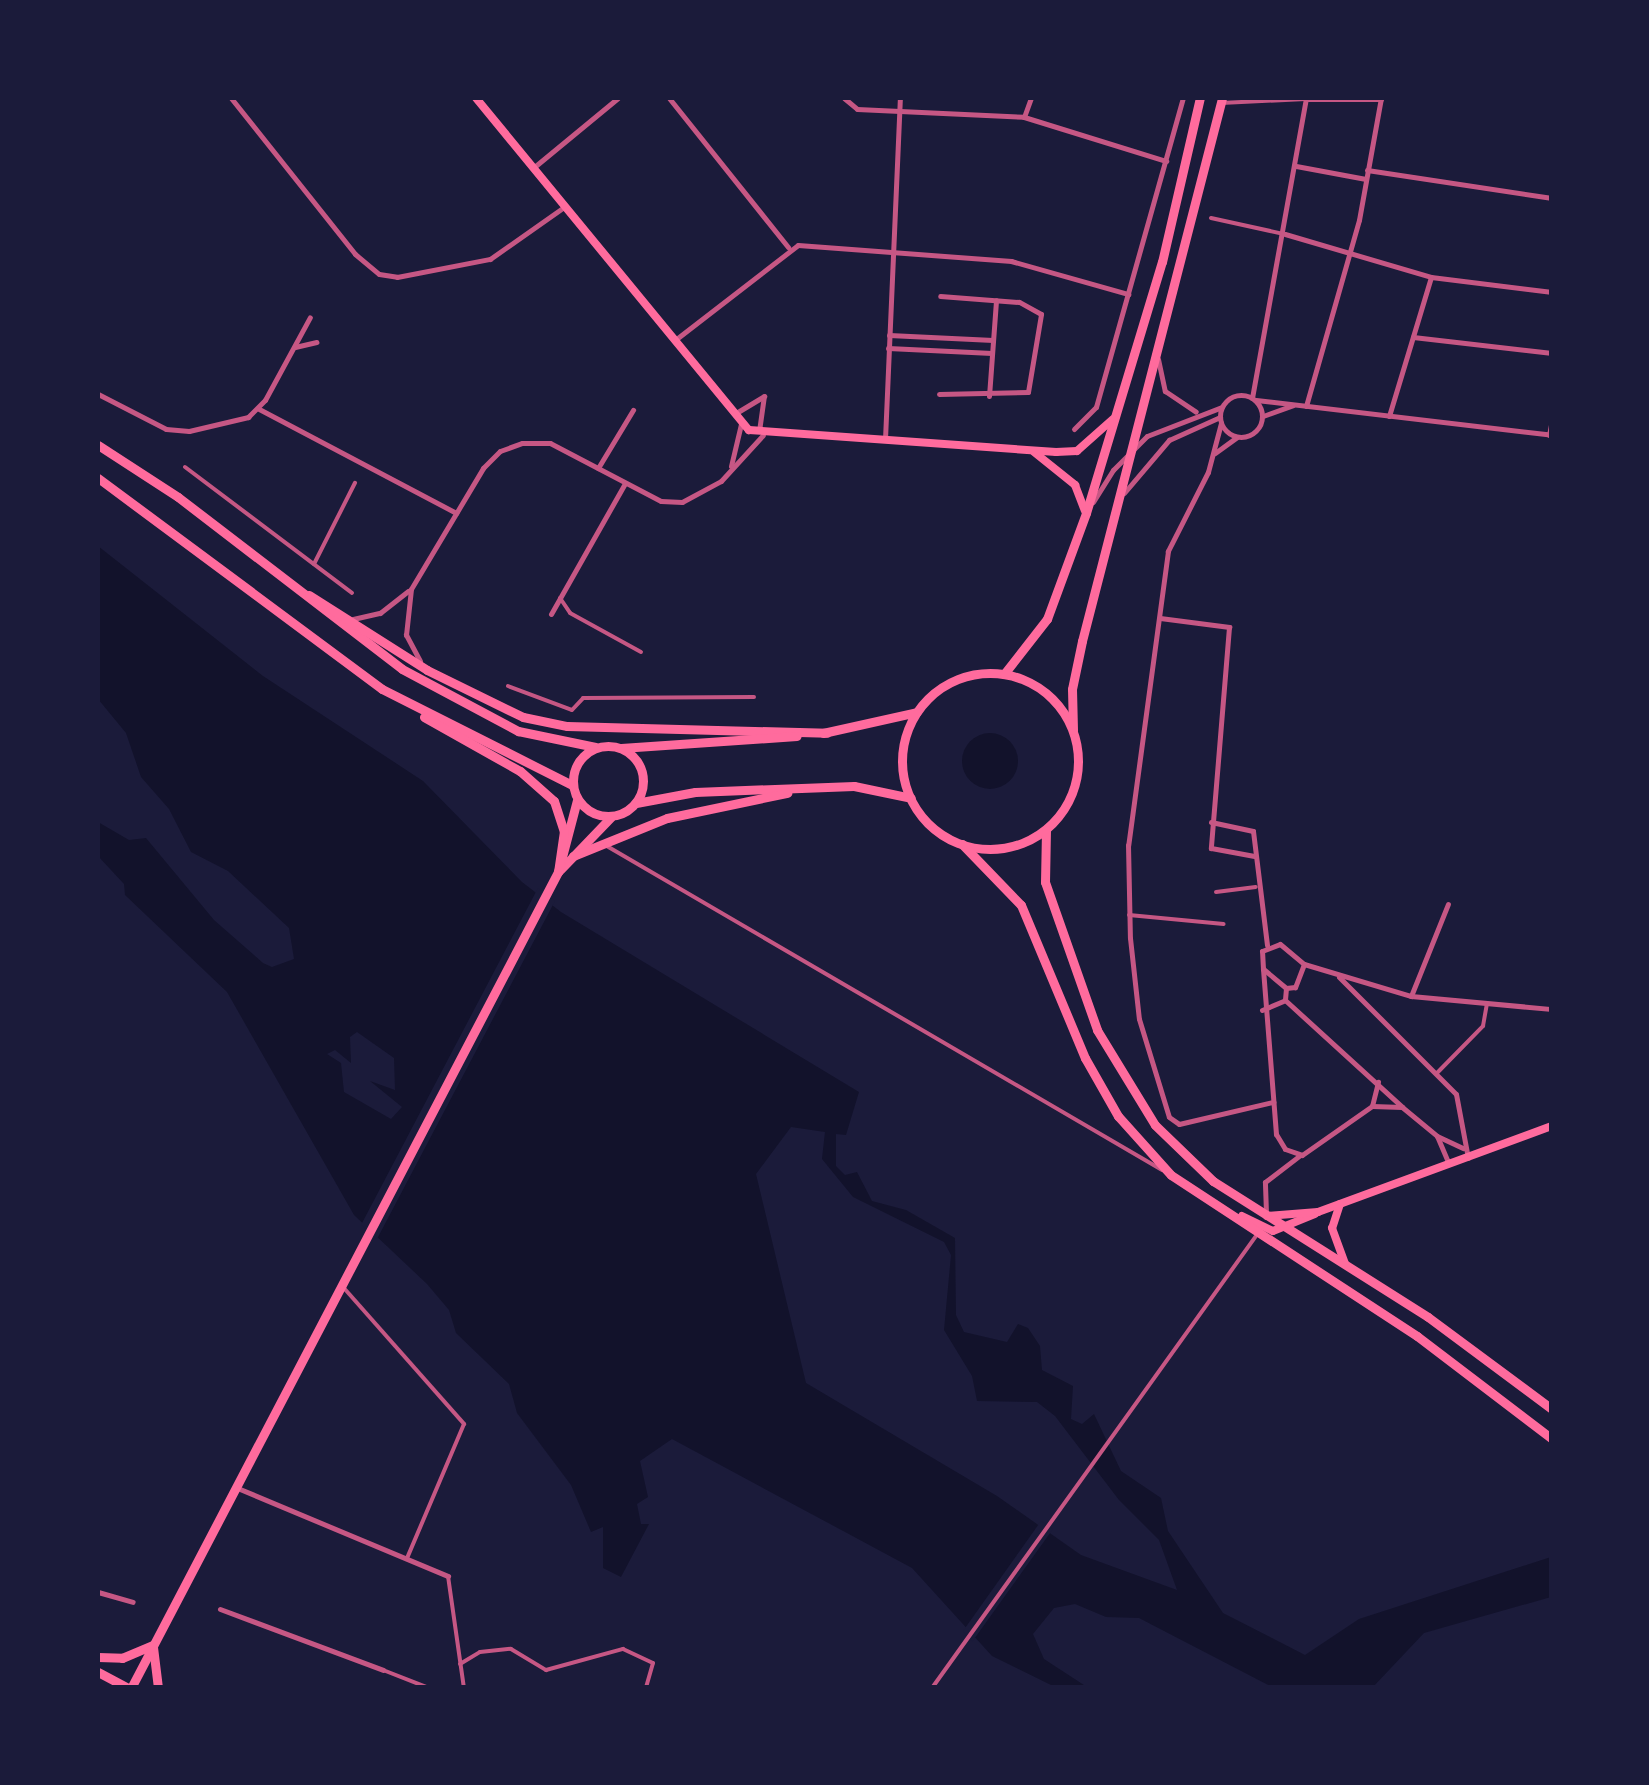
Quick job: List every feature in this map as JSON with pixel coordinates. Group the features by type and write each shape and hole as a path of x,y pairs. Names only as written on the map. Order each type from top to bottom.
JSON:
{"main road":[{"path":"476,98 733,415 760,434 1034,452 1077,451 1116,416"},
{"path":"1004,674 1047,618 1086,513 1169,234 1200,98"},
{"path":"962,844 1006,848 1046,830 1076,784 1072,689 1222,100"},
{"path":"98,441 364,644 456,701 539,738 620,748 827,733 917,712"},
{"path":"1034,452 1074,485 1086,513"},
{"path":"98,478 402,700 542,787 562,818 556,876"},
{"path":"290,584 427,670 546,723 827,733"},
{"path":"1073,730 1046,693 1004,674 956,679 917,712 905,740 902,770 910,798 930,825 962,844 1021,904 1085,1058 1118,1116 1171,1175 1201,1200 1417,1336 1552,1439"},
{"path":"402,700 572,785"},
{"path":"98,1672 130,1688 556,876 577,800 572,785 577,762 596,747"},
{"path":"620,748 641,769 636,803"},
{"path":"556,876 611,816 636,803 695,792 870,786 910,798"},
{"path":"573,856 696,810 815,788"},
{"path":"577,800 611,816"},
{"path":"1046,830 1050,902 1116,1069 1180,1153 1552,1409"},
{"path":"1201,1200 1262,1229 1286,1227 1552,1126"},
{"path":"1340,1204 1332,1228 1345,1264"},
{"path":"1267,1216 1316,1213"},
{"path":"98,1657 134,1654 153,1644"},
{"path":"153,1644 158,1688"}],"street":[{"path":"231,98 355,254 379,274 397,277 480,262 564,207"},
{"path":"533,168 618,98"},
{"path":"668,98 788,248"},
{"path":"844,98 854,108 1024,117 1166,160"},
{"path":"884,442 900,98"},
{"path":"1024,117 1030,98"},
{"path":"1074,429 1096,406 1183,98"},
{"path":"1263,416 1254,399 1306,98"},
{"path":"1222,100 1381,98 1350,254 1306,406"},
{"path":"1296,166 1366,179"},
{"path":"1368,170 1552,198"},
{"path":"1211,218 1285,234 1431,277 1552,292"},
{"path":"673,342 788,248 1012,261 1128,294"},
{"path":"1389,416 1431,277"},
{"path":"938,394 1013,396 1032,388 1041,314 1018,302 940,296"},
{"path":"989,396 996,300"},
{"path":"98,394 166,430 189,431 258,409 310,317"},
{"path":"890,336 992,347"},
{"path":"1413,337 1552,353"},
{"path":"293,349 316,342"},
{"path":"888,348 992,347"},
{"path":"1158,359 1165,391 1196,412"},
{"path":"345,618 380,613 410,589 482,468 512,446 550,444 660,501 690,501 730,468 760,434 764,396 733,415"},
{"path":"1086,513 1134,448 1196,412 1222,407 1232,397 1550,435 1552,420"},
{"path":"1213,454 1236,437 1255,432 1263,416 1294,405"},
{"path":"1222,407 1213,454 1171,534 1128,845 1129,915 1138,1019 1169,1117 1179,1124 1273,1102"},
{"path":"258,409 456,513"},
{"path":"598,468 633,410"},
{"path":"1220,420 1236,437"},
{"path":"1124,493 1168,440 1220,420"},
{"path":"730,468 741,424"},
{"path":"185,467 352,593"},
{"path":"314,564 355,483"},
{"path":"552,614 558,597 625,483"},
{"path":"410,589 406,634 427,670"},
{"path":"558,597 570,613 641,652"},
{"path":"1160,618 1229,627 1212,822 1214,852 1254,856"},
{"path":"508,686 572,710 583,698 754,697"},
{"path":"1212,822 1250,827 1267,944 1262,1010 1278,1142 1302,1155"},
{"path":"600,843 1171,1175"},
{"path":"1216,892 1256,887"},
{"path":"1411,996 1448,904"},
{"path":"1129,915 1224,924"},
{"path":"1267,944 1280,944 1304,964 1411,996 1552,1009"},
{"path":"1286,988 1301,982 1304,964"},
{"path":"1263,969 1286,988"},
{"path":"1339,976 1461,1102 1463,1148 1468,1158"},
{"path":"1284,1000 1286,988"},
{"path":"1262,1010 1284,1000"},
{"path":"1284,1000 1437,1136 1463,1148"},
{"path":"1436,1074 1483,1026 1487,1003"},
{"path":"1372,1106 1378,1082"},
{"path":"1267,1216 1266,1182 1372,1106 1402,1107"},
{"path":"1437,1136 1450,1164"},
{"path":"1264,1202 1285,1214"},
{"path":"932,1688 1256,1236"},
{"path":"340,1285 464,1424 407,1558"},
{"path":"235,1487 448,1576 464,1688"},
{"path":"98,1592 133,1602"},
{"path":"220,1608 429,1688"},
{"path":"460,1664 480,1652 511,1648 540,1670 623,1649 650,1659 646,1688"}],"shaded area":[{"path":"98,546 263,676 423,781 522,882 561,912 859,1092 846,1135 836,1134 836,1166 845,1175 857,1172 872,1201 906,1210 955,1238 956,1315 964,1332 1007,1342 1018,1324 1028,1328 1040,1346 1042,1370 1073,1386 1071,1419 1082,1424 1094,1414 1121,1471 1161,1498 1168,1531 1223,1613 1305,1655 1359,1619 1551,1557 1551,1597 1424,1633 1372,1688 1272,1687 1139,1618 1106,1617 1075,1604 1054,1608 1033,1634 1044,1659 1087,1687 1055,1687 992,1656 912,1568 672,1439 640,1461 648,1497 637,1504 641,1524 649,1524 621,1577 603,1568 603,1527 591,1532 571,1485 517,1413 509,1384 456,1333 449,1310 427,1284 354,1215 227,992 125,895 124,884 98,856 98,822 129,840 146,838 214,920 263,963 272,967 294,959 289,928 228,871 191,852 169,809 141,777 126,733 98,699","holes":["357,1032 394,1058 395,1090 370,1081 402,1107 391,1119 344,1092 341,1063 327,1054 335,1050 351,1063 350,1037","791,1127 825,1132 822,1159 853,1197 944,1242 951,1255 944,1330 972,1376 977,1401 1037,1402 1055,1416 1119,1500 1159,1540 1177,1590 1081,1555 997,1496 806,1383 756,1174"]},
{"path":"990,733 1010,741 1018,761 1010,781 990,789 970,781 962,761 970,741"}],"pier":[{"path":"538,888 555,901 377,1239 361,1225"},
{"path":"1041,1521 1053,1529 972,1642 963,1631"}]}
